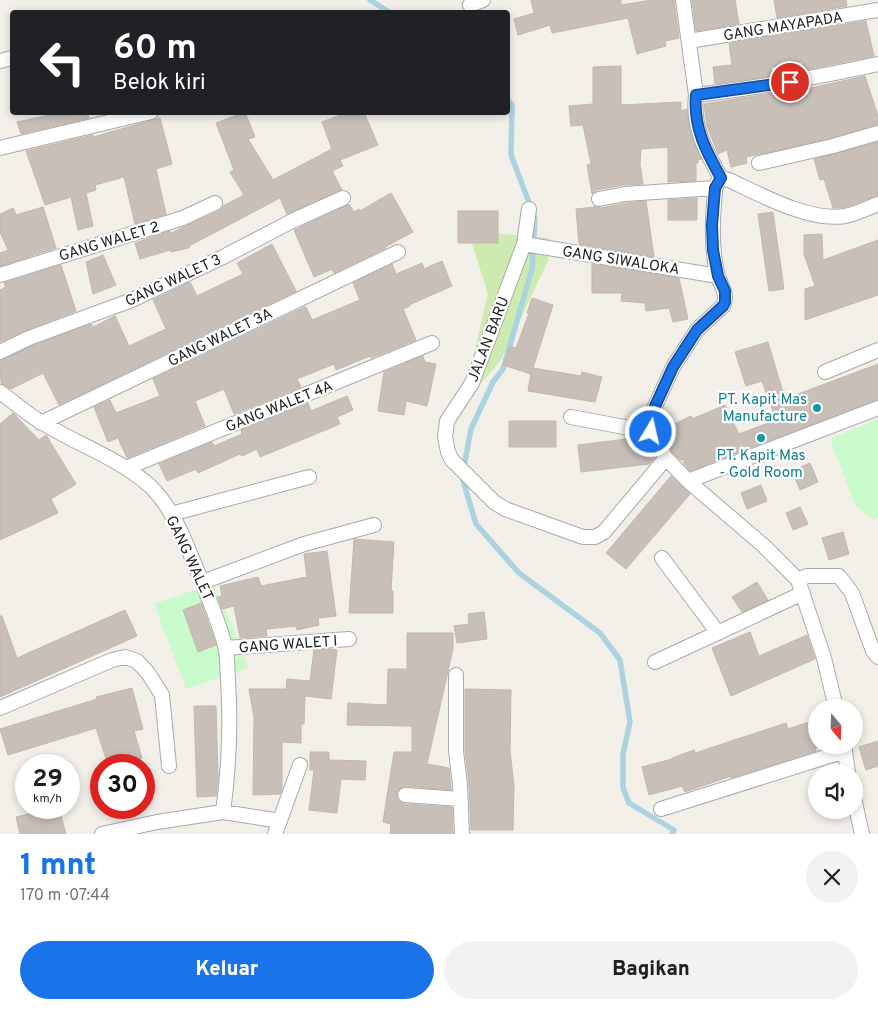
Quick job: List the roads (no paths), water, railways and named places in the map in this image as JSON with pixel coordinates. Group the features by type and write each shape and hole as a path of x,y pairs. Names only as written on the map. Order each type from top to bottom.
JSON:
{"street":[{"path":"683,0 696,95 695,111 698,129 718,183 712,225 713,250 718,276 725,291 725,302 697,330 673,367 651,415 651,432 666,458 688,481 764,546 798,580 804,593 824,658 834,699"},
{"name":"GANG MAYAPADA","path":"689,41 878,10"},
{"path":"696,95 800,81 878,64"},
{"path":"0,148 138,115"},
{"path":"759,163 833,146 878,133"},
{"path":"598,199 729,180 803,212 822,217 847,216 878,204"},
{"name":"GANG WALET 3","path":"0,352 29,338 132,300 343,198"},
{"name":"GANG WALET 2","path":"0,276 183,218 216,203"},
{"name":"JALAN BARU","path":"529,209 524,244 472,383 447,421 445,438 452,460 494,502 505,509 583,537 595,537 604,532 666,458"},
{"name":"GANG SIWALOKA","path":"524,244 718,276"},
{"name":"GANG WALET 3A","path":"41,423 398,252"},
{"name":"GANG WALET 4A","path":"126,468 432,344"},
{"path":"826,372 878,350"},
{"name":"GANG WALET","path":"0,392 41,423 126,468 150,487 171,514 185,540 203,582 226,648 230,740 228,778 222,812"},
{"path":"688,481 878,408"},
{"path":"571,417 651,432"},
{"path":"171,514 310,477"},
{"path":"203,582 304,544 374,525"},
{"path":"662,558 718,633"},
{"path":"798,580 807,576 830,574 840,576 852,593 873,651 878,657"},
{"path":"655,662 804,593"},
{"name":"GANG WALET I","path":"226,648 349,639"},
{"path":"0,708 112,660 125,657 137,661 148,673 162,696 169,766"},
{"path":"456,674 456,752 460,785 462,834"},
{"path":"661,809 827,754"},
{"path":"102,834 157,822 222,812 278,828 300,765"},
{"path":"405,794 460,799"},
{"path":"859,819 862,834"}],"waterway":[{"path":"370,0 386,10"},
{"path":"510,103 512,105 511,155 535,218 532,269 503,369 493,382 471,429 462,477 476,524 519,573 600,633 620,660 630,722 623,754 623,788 629,803 674,830 672,834"}],"place":[{"name":"PT. Kapit Mas Manufacture","path":"817,408"},
{"name":"PT. Kapit Mas - Gold Room","path":"761,438"}]}
